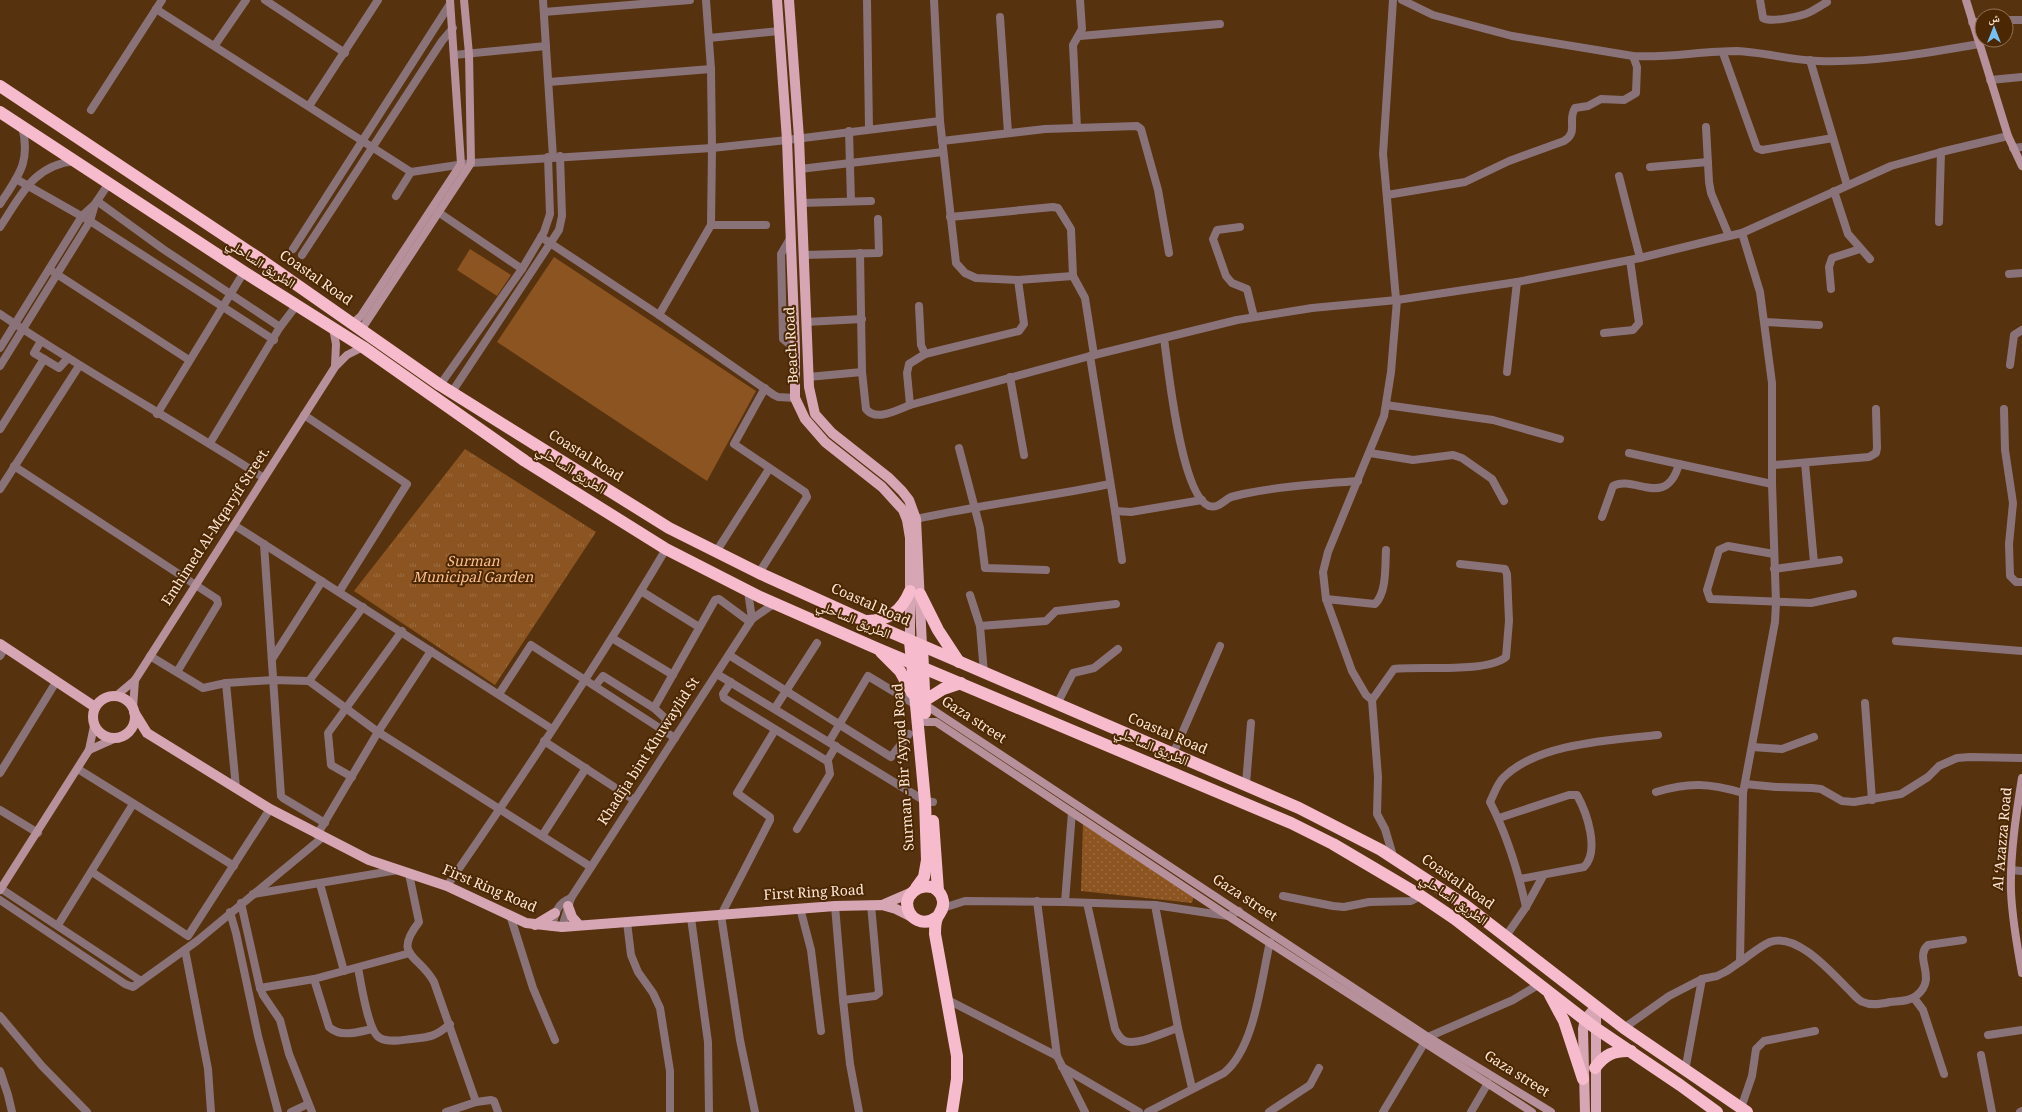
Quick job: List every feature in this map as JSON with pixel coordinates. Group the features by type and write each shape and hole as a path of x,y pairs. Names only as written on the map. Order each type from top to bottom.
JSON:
{"highway":[{"name":"Coastal Road","path":"0,86 257,256 452,392 669,528 759,573 910,641 1306,811 1393,856 1465,905 1624,1028 1744,1110"},
{"name":"الطريق الساحلي","path":"0,112 296,306 363,347 525,461 666,549 748,591 876,648 1291,823 1333,844 1421,896 1455,919 1538,985 1585,1019 1594,1028 1631,1051 1717,1112"},
{"path":"865,621 877,621 888,618 898,611 915,592 959,662"},
{"name":"Surman - Bir ‘Ayyad Road","path":"910,641 917,664 922,703 928,801 939,893"},
{"name":"Surman - Bir ‘Ayyad Road","path":"917,664 922,646"},
{"path":"876,648 900,671 922,703 943,689 961,683"},
{"name":"Surman - Bir ‘Ayyad Road","path":"914,890 924,877 927,866 928,801 926,722 922,703"},
{"path":"946,1112 952,1076 951,1058 929,940 926,930 915,919 906,903 914,890 930,887 939,893 943,901 935,939 957,1056 957,1079 952,1112"},
{"path":"1455,919 1465,905"},
{"path":"915,919 929,922 940,913"},
{"path":"1548,992 1564,1021 1583,1079"},
{"path":"1595,1068 1606,1055 1622,1050 1631,1051"}],"main road":[{"name":"Beach Road","path":"777,0 787,140 795,349 795,398 804,419 825,442 882,487 902,510 907,520 910,538 922,646"},
{"name":"Beach Road","path":"789,0 800,169 808,377 815,414 832,433 889,478 909,500 916,519 915,592 910,641"},
{"path":"2,649 95,708"},
{"path":"116,696 129,702 147,733 107,737 100,733 94,726 93,720 95,708 103,698 116,696"},
{"path":"121,736 131,728 134,721 134,710"},
{"name":"First Ring Road","path":"147,733 270,809 320,836 369,860 447,886 526,923 557,927 690,918 800,908 882,905"},
{"path":"882,905 914,890"},
{"path":"569,902 572,917 579,925"},
{"path":"882,905 896,909 915,919"},
{"path":"535,925 555,913"},
{"path":"1585,1112 1583,1079 1583,1029 1585,1019 1596,1007"},
{"path":"1596,1007 1594,1028 1596,1112"}],"street":[{"path":"91,110 162,0"},
{"path":"215,45 246,0"},
{"path":"265,0 345,53"},
{"path":"309,106 345,53 378,0"},
{"path":"357,327 392,284 471,163 469,54 464,0"},
{"path":"452,392 560,230 562,216 554,157 543,0"},
{"path":"544,12 690,0"},
{"path":"659,314 710,225 712,148 711,69 706,0"},
{"path":"867,0 869,129"},
{"path":"934,0 940,121 954,256 956,263 965,273 976,278 1018,280 1073,276"},
{"path":"1077,128 1073,44 1080,36 1082,21 1080,0"},
{"path":"1372,700 1366,695 1352,671 1326,599 1322,578 1325,563 1384,416 1391,372 1396,300 1383,154 1393,0"},
{"path":"1402,0 1433,15 1512,36 1633,56 1649,57 1743,52 1810,60 1863,59 1974,45"},
{"path":"1760,0 1763,18 1770,20 1801,15 1829,1"},
{"path":"1966,0 1974,28"},
{"path":"357,327 361,316 385,278 461,164 453,28 450,2"},
{"path":"293,249 432,34 450,2"},
{"path":"156,9 215,45 411,172 471,163 712,148 940,121"},
{"path":"1000,17 1008,133"},
{"path":"1080,36 1220,24"},
{"path":"302,255 442,41 453,28"},
{"path":"708,38 779,31"},
{"path":"432,34 442,41"},
{"path":"454,55 546,46"},
{"path":"1980,48 2008,136 2022,166"},
{"path":"1723,53 1757,148 1762,150 1833,138"},
{"path":"1387,195 1465,182 1509,161 1564,141 1570,137 1572,133 1572,114 1575,108 1588,106 1601,99 1624,100 1636,94 1637,67 1633,56"},
{"path":"1810,60 1847,185"},
{"path":"549,82 711,69"},
{"path":"1990,80 2022,78"},
{"path":"0,204 16,179 24,161 26,149 22,126"},
{"path":"942,141 1008,133 1077,128 1139,127 1154,175 1169,253"},
{"path":"1706,127 1711,193 1729,236"},
{"path":"849,131 851,201"},
{"path":"860,253 862,372 866,409 869,412 884,414 910,405 1092,355 1254,317 1312,308 1396,300 1517,282 1640,258 1742,233 1891,166 2008,136"},
{"path":"2013,148 2022,147"},
{"path":"800,169 943,152"},
{"path":"1939,222 1941,152"},
{"path":"440,384 522,269 541,237 550,214 554,157"},
{"path":"0,227 28,186 39,175 53,165 76,161"},
{"path":"1650,167 1708,162"},
{"path":"396,196 411,172"},
{"path":"1619,176 1640,258"},
{"path":"16,179 82,216 274,340"},
{"path":"8,353 0,348 82,216 96,203 109,183"},
{"path":"1834,191 1848,234 1870,259"},
{"path":"801,203 871,201"},
{"path":"0,366 90,221 96,203"},
{"path":"96,203 280,327"},
{"path":"950,217 1052,207 1058,208 1071,229 1073,276 1085,298 1110,484 1122,560"},
{"path":"438,212 522,269"},
{"path":"803,255 879,252 878,220"},
{"path":"710,225 766,225"},
{"path":"1240,227 1217,230 1213,239 1226,276 1232,283 1247,289 1254,317"},
{"path":"1740,962 1743,793 1775,622 1776,602 1772,484 1774,465 1772,383 1760,292 1742,233"},
{"path":"541,237 659,314 778,397 795,398"},
{"path":"1831,289 1829,267 1832,258 1860,249"},
{"path":"1604,333 1633,330 1639,323 1630,260"},
{"path":"50,269 189,360"},
{"path":"157,414 244,272"},
{"path":"2008,274 2022,273"},
{"path":"385,278 392,284"},
{"path":"910,405 908,366 925,354 1022,329 1024,324 1018,280"},
{"path":"1507,372 1517,282"},
{"path":"210,443 274,340 280,327 296,306"},
{"path":"918,306 921,345 925,354"},
{"path":"0,314 79,366 157,414 210,443 264,478"},
{"path":"806,322 862,319"},
{"path":"1765,322 1819,325"},
{"path":"333,328 336,351 335,367"},
{"path":"2010,365 2014,335 2022,330"},
{"path":"1164,338 1173,403 1184,460 1188,472 1202,500 1208,506 1215,507 1230,497 1258,491 1358,480"},
{"path":"41,341 34,352 44,359 59,368 68,358"},
{"name":"Emhimed Al-Mqaryif Street.","path":"116,696 135,680 335,367 347,355 363,347"},
{"path":"0,429 44,359"},
{"path":"0,488 79,366"},
{"path":"808,377 862,372"},
{"path":"1010,377 1024,455"},
{"path":"759,573 806,496 805,492 769,470 734,442 765,388"},
{"path":"1386,405 1494,420 1560,439"},
{"path":"2004,409 2005,450 2013,503 2009,544 2010,576 2016,582 2022,582"},
{"path":"1774,465 1869,457 1876,453 1876,410"},
{"path":"304,415 407,484 339,592"},
{"path":"959,448 980,528 985,568 1046,570"},
{"path":"1370,453 1413,460 1453,455 1462,458 1492,479 1504,501"},
{"path":"1629,453 1772,484"},
{"path":"1805,463 1814,563"},
{"path":"1602,518 1613,486 1620,483 1653,488 1661,486 1671,482 1675,478 1680,464"},
{"path":"14,466 196,584 218,601 177,672"},
{"path":"716,552 769,470"},
{"path":"916,519 974,506 1052,496 1110,484"},
{"path":"1115,511 1131,512 1202,500"},
{"path":"234,525 402,631 552,729"},
{"path":"264,544 282,796 325,823"},
{"path":"1774,554 1728,546 1719,550 1708,590 1710,599 1811,604 1853,594"},
{"path":"447,886 500,809 612,638 666,549"},
{"path":"1326,599 1375,604 1379,600 1382,592 1386,550"},
{"path":"1774,569 1839,560"},
{"path":"1393,856 1385,829 1377,814 1378,777 1372,700 1394,669 1478,667 1501,661 1506,657 1510,621 1507,574 1505,569 1460,564"},
{"path":"272,659 322,581"},
{"path":"641,591 699,627"},
{"path":"748,591 751,621"},
{"path":"970,595 980,626 984,673"},
{"path":"654,708 699,627 717,599 751,621"},
{"path":"751,621 775,603"},
{"path":"980,626 1046,621 1056,611 1116,604"},
{"path":"309,681 363,607"},
{"name":"Khadīja bint Khuwaylid St","path":"569,902 751,621"},
{"path":"352,777 331,765 327,737 328,733 402,631"},
{"path":"612,638 673,675"},
{"path":"1896,641 2022,651"},
{"path":"775,708 817,643"},
{"path":"499,694 530,645 675,738"},
{"path":"1173,754 1220,646"},
{"path":"1057,704 1073,672 1094,668 1118,649"},
{"path":"0,900 129,986 135,986 197,941 320,836 325,823 378,732 431,651"},
{"path":"728,655 890,756 909,734"},
{"path":"150,656 201,687 226,683 273,680 309,681 378,732 591,867"},
{"path":"717,674 928,801"},
{"path":"595,686 603,676 654,708 666,719 663,730"},
{"path":"829,742 868,676 922,703"},
{"path":"134,710 135,680"},
{"path":"0,773 56,682"},
{"path":"731,682 723,696 775,730 828,761"},
{"path":"226,683 236,788"},
{"name":"Gaza street","path":"922,703 1239,911 1532,1112"},
{"path":"1865,703 1872,800"},
{"name":"Gaza street","path":"926,722 936,722 1228,916 1427,1040 1551,1112"},
{"path":"1246,784 1251,723"},
{"path":"94,726 89,750 38,833 0,889 58,925 141,981"},
{"path":"755,1112 740,1040 721,915 770,820 770,817 737,793 775,730"},
{"path":"1526,907 1520,879 1499,818 1490,802 1503,778 1522,764 1562,748 1604,740 1658,735"},
{"path":"89,750 121,736"},
{"path":"1752,748 1782,749 1814,737"},
{"path":"544,741 634,800"},
{"path":"797,829 830,774 828,761 836,746"},
{"path":"1745,784 1821,789 1842,801 1854,802 1902,794 1928,777 1939,766 1957,758 2022,758"},
{"path":"542,836 586,768"},
{"path":"78,769 234,866"},
{"name":"Al ‘Azazza Road","path":"2022,778 2011,870 2011,892 2016,942 2022,973"},
{"path":"1656,792 1678,785 1700,784 1718,785 1743,793"},
{"path":"1499,818 1569,795 1577,796 1586,813 1593,840 1586,865 1577,870 1520,879"},
{"path":"58,925 133,804"},
{"path":"188,936 270,809"},
{"path":"0,810 38,833"},
{"path":"1065,902 1072,812"},
{"path":"252,894 398,870"},
{"path":"2011,870 2022,871"},
{"path":"92,872 197,941"},
{"path":"409,874 420,922 409,936 407,942 410,953 430,974 450,1024 476,1102"},
{"path":"1506,936 1526,907 1543,876"},
{"path":"320,884 344,971"},
{"path":"939,893 965,901 1037,901 1155,905 1228,916 1239,911"},
{"path":"1283,896 1344,907 1369,902 1411,901 1421,896"},
{"path":"563,901 569,902 557,927 555,913 563,901"},
{"path":"940,913 965,901"},
{"path":"1037,901 1057,1056 1085,1112"},
{"path":"241,903 260,988 280,1020 289,1054 312,1112"},
{"path":"1087,903 1114,1029 1120,1038 1123,1041 1133,1043 1178,1028"},
{"path":"843,1000 875,996 879,993 871,905"},
{"path":"1155,905 1178,1028 1192,1088"},
{"path":"834,906 850,1064 859,1112"},
{"path":"800,908 811,950 820,1031"},
{"path":"230,912 278,1112"},
{"path":"510,915 533,988 555,1040"},
{"path":"690,918 708,1042 709,1112"},
{"path":"627,922 631,955 638,972 653,993 660,1008 670,1071 670,1112"},
{"path":"1624,1028 1669,996 1702,979 1717,976 1770,942 1782,940 1794,943 1819,960 1862,1002 1876,1005 1906,1001 1914,998 1924,989 1926,981 1922,954 1924,949 1928,945 1963,940"},
{"path":"1148,1112 1192,1088 1224,1073 1232,1066 1243,1051 1248,1039 1270,942"},
{"path":"185,950 208,1069 211,1112"},
{"path":"260,988 314,979 410,953"},
{"path":"358,968 372,1029 378,1038 385,1040 402,1040 433,1037 438,1035 450,1024"},
{"path":"314,979 329,1027 331,1029 344,1033 372,1029"},
{"path":"1685,1071 1702,979"},
{"path":"1383,1112 1427,1040 1519,997 1538,985"},
{"path":"1914,998 1923,1010 1944,1074"},
{"path":"946,999 1057,1056"},
{"path":"0,1016 42,1066 87,1112"},
{"path":"1988,1035 2022,1030"},
{"path":"1744,1110 1752,1076 1756,1049 1760,1044 1764,1041 1815,1031"},
{"path":"1981,1055 1992,1112"},
{"path":"1062,1066 1139,1112"},
{"path":"1269,1112 1310,1085 1319,1068"},
{"path":"0,1071 12,1112"},
{"path":"1471,1112 1488,1083"},
{"path":"446,1112 476,1102 491,1100 494,1101 498,1112"},
{"path":"291,1112 308,1104"}],"green space":[{"path":"470,249 511,275 497,296 457,270"},
{"path":"554,257 756,391 707,481 497,342"},
{"name":"Surman Municipal Garden","path":"465,449 596,532 495,685 354,591"},
{"path":"1083,822 1194,895 1192,903 1081,891"}]}
